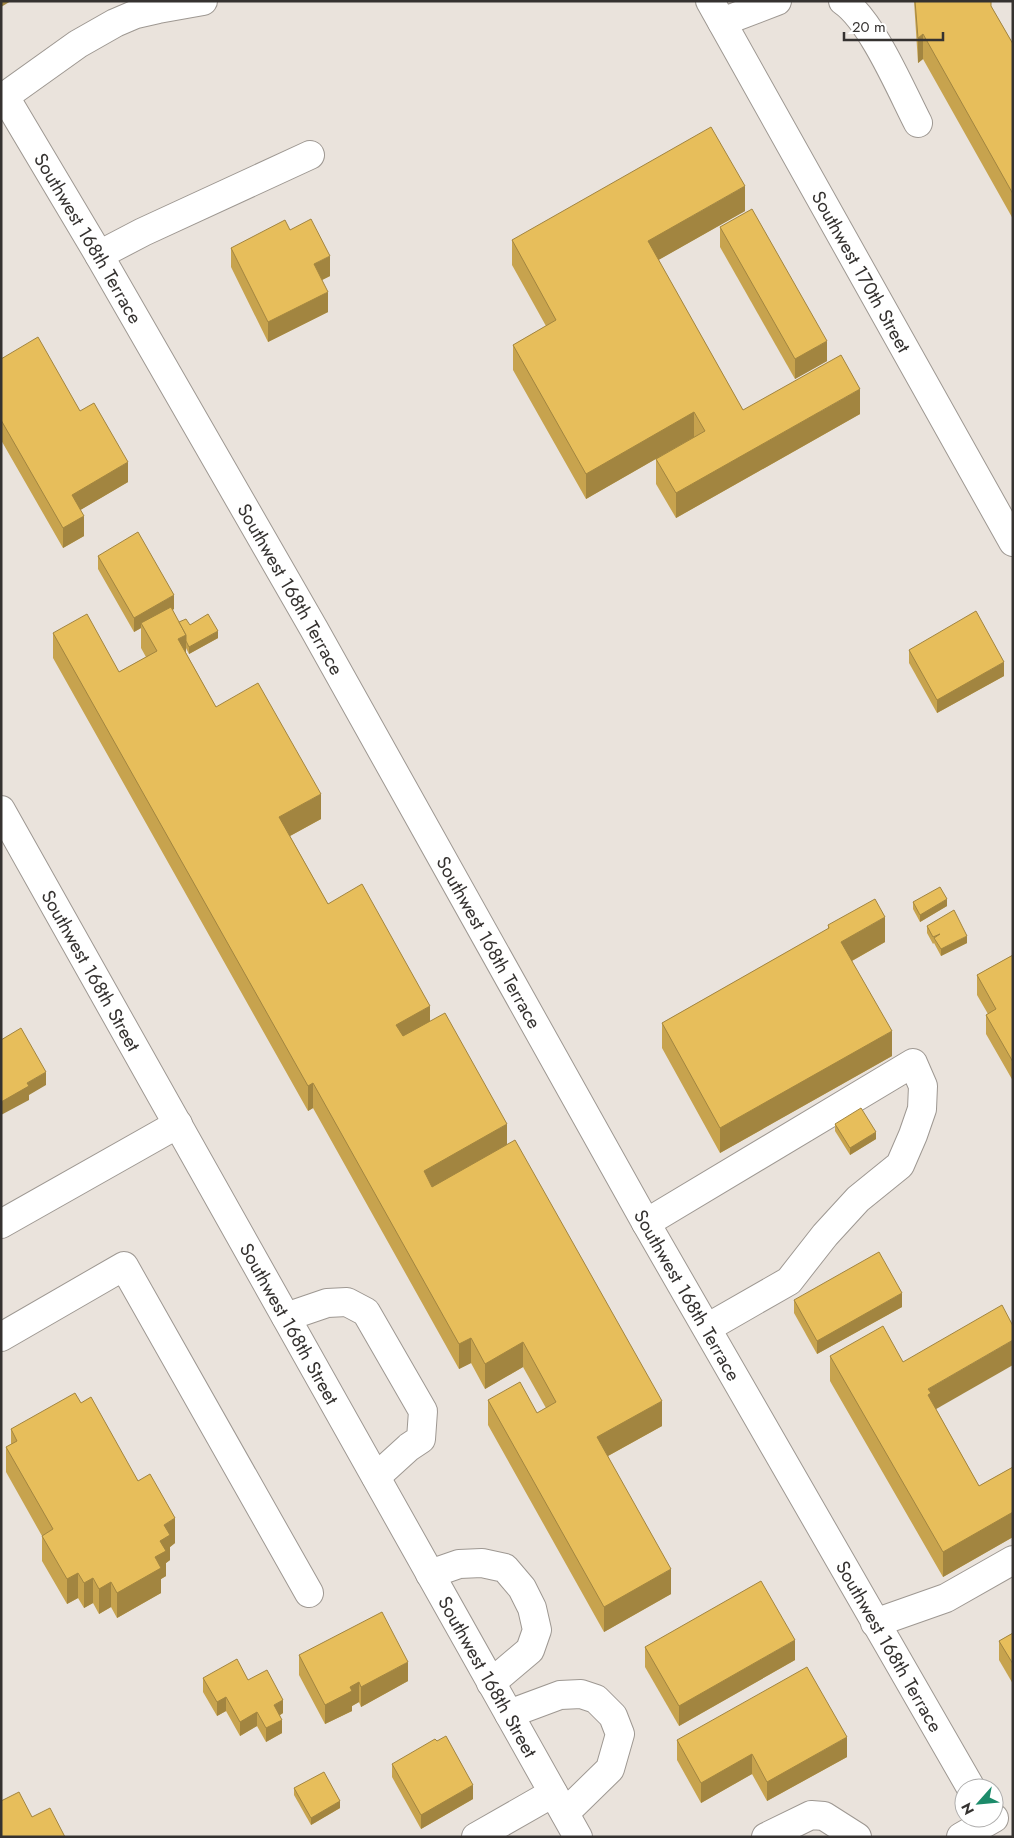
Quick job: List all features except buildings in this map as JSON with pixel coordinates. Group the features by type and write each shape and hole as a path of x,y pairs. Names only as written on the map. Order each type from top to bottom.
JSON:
{"street":[{"path":"3,98 78,44 115,23 136,14 203,1"},
{"path":"716,12 776,1"},
{"path":"843,1 852,8 875,41 918,123"},
{"name":"Southwest 170th Street","path":"716,12 1009,528"},
{"name":"Southwest 168th Terrace","path":"3,98 99,255 314,630 646,1223 965,1778"},
{"path":"99,255 143,232 310,155"},
{"name":"Southwest 168th Street","path":"1,810 578,1837"},
{"path":"646,1223 913,1063 923,1086 922,1109 900,1165 858,1199 825,1235 789,1281 707,1328"},
{"path":"1,1224 178,1124"},
{"path":"1,1337 124,1266 309,1593"},
{"path":"286,1317 326,1303 347,1302 366,1312 418,1402 423,1411 420,1439 376,1477"},
{"path":"875,1623 946,1598 1013,1560"},
{"path":"430,1574 459,1564 482,1563 506,1568 522,1588 532,1608 537,1630 530,1650 491,1682"},
{"path":"476,1837 559,1803 610,1769 620,1734 613,1716 596,1698 581,1694 560,1695 509,1714"},
{"path":"766,1837 811,1815 824,1816 857,1837"},
{"path":"961,1837 976,1828"}]}
